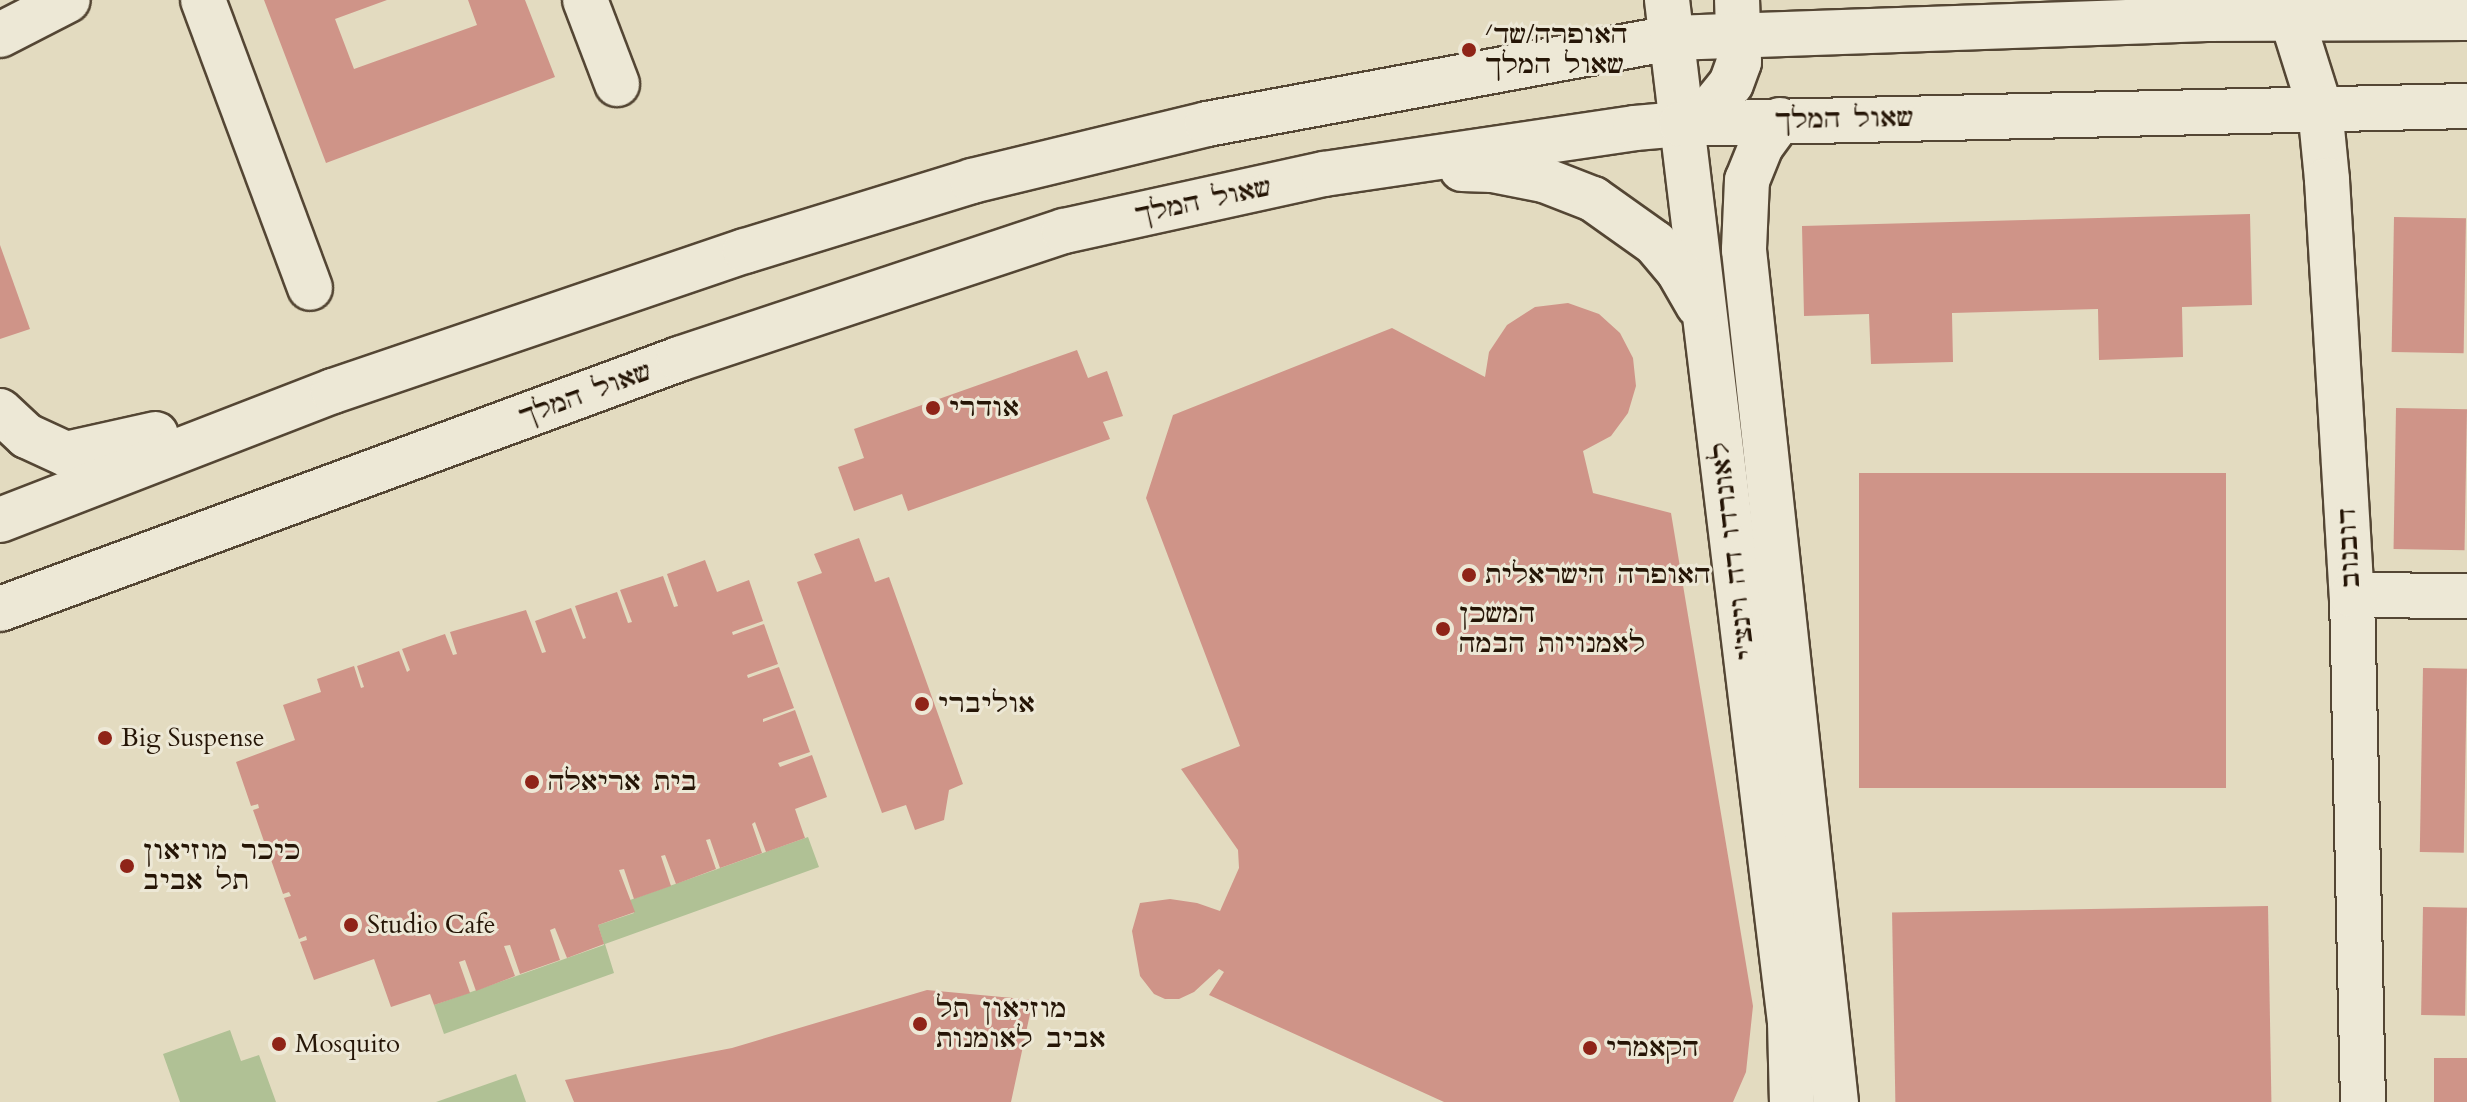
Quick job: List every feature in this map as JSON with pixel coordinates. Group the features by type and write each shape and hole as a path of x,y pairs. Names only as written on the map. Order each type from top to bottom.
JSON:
{"street":[{"path":"0,35 68,0"},
{"path":"171,0 196,22 224,58"},
{"path":"203,0 310,288"},
{"path":"585,0 617,84"},
{"path":"0,520 333,391 745,251 972,181 1669,19 2216,10 2467,18"},
{"name":"דובנוב","path":"2291,10 2320,108 2352,595 2363,1102"},
{"path":"1681,124 1708,112 1731,84 1739,62 1739,17"},
{"name":"לאונרדו דה וינצ'י","path":"1669,19 1790,1022 1792,1102"},
{"name":"שאול המלך","path":"0,609 679,359 1064,231 1324,174 1635,128 1681,124 2467,106"},
{"name":"לאונרדו דה וינצ'י","path":"1780,120 1761,146 1747,180 1744,250 1836,1102"},
{"path":"1324,174 1431,169 1492,170 1544,180 1593,199 1655,243 1679,272 1703,315"},
{"path":"0,411 27,436 66,454 101,449 333,391"},
{"path":"2352,595 2467,596"}],"green space":[{"path":"808,837 819,867 605,944 614,973 444,1034 434,1005 604,945 598,925 634,913 630,900"},
{"path":"230,1030 241,1061 259,1055 276,1102 180,1102 163,1054"},
{"path":"516,1074 526,1102 436,1102"}],"building":[{"path":"264,0 387,0 335,19 354,69 477,25 468,0 525,0 555,77 326,163"},
{"path":"2250,214 2252,305 2182,307 2183,357 2099,360 2098,309 1952,313 1953,362 1871,364 1869,314 1804,316 1802,226"},
{"path":"2394,217 2466,218 2464,353 2392,352"},
{"path":"0,245 30,329 0,339"},
{"name":"המשכן לאמנויות הבמה","path":"1568,303 1599,314 1620,333 1633,358 1636,386 1628,413 1611,436 1583,451 1593,493 1671,513 1753,1006 1746,1072 1733,1102 1444,1102 1209,995 1224,972 1219,969 1194,992 1179,999 1165,999 1154,994 1140,976 1132,931 1140,903 1170,899 1197,903 1220,911 1239,868 1238,850 1181,769 1240,746 1146,498 1173,415 1392,328 1485,377 1489,352 1507,325 1535,307"},
{"path":"1077,350 1088,378 1107,371 1123,416 1103,422 1110,439 908,511 902,494 854,511 838,467 864,458 854,429"},
{"path":"2396,408 2467,409 2465,550 2394,549"},
{"path":"1859,473 2226,473 2226,788 1859,788"},
{"path":"859,538 875,582 889,577 963,784 949,790 944,820 915,830 906,805 882,813 797,582 822,573 814,554"},
{"name":"בית אריאלה","path":"705,560 717,592 749,580 763,621 732,632 733,635 764,624 778,664 747,675 748,678 779,667 794,708 763,719 763,722 795,710 810,752 778,763 780,767 812,755 827,797 795,809 805,838 766,852 755,822 752,824 762,853 720,868 710,839 706,840 716,869 676,884 665,855 661,856 671,886 634,899 624,869 619,870 635,912 598,925 604,944 567,958 555,928 550,930 560,960 520,974 510,945 504,946 515,976 476,991 465,960 459,962 470,993 434,1005 430,994 391,1007 374,959 314,980 300,942 307,940 306,936 299,939 284,898 291,896 289,892 283,894 269,854 275,852 274,848 267,850 253,810 259,808 258,804 251,806 236,762 295,740 283,705 321,692 317,679 354,666 361,688 364,687 357,666 399,651 407,672 410,670 402,649 445,634 453,655 457,654 450,632 526,610 542,653 546,652 535,621 571,608 583,639 586,638 575,606 617,592 628,623 632,622 620,590 663,576 674,607 678,606 667,574"},
{"path":"2423,668 2467,669 2464,853 2420,852"},
{"path":"2268,906 2271,1102 1895,1102 1892,913"},
{"path":"2423,907 2467,908 2465,1016 2421,1015"},
{"name":"מוזיאון תל אביב לאומנות","path":"927,990 1033,1000 1011,1102 574,1102 565,1080 732,1048"},
{"path":"2434,1058 2467,1058 2467,1102 2434,1102"}],"place":[{"name":"האופרה/שד׳ שאול המלך","path":"1469,50"},
{"name":"אודרי","path":"933,408"},
{"name":"האופרה הישראלית","path":"1469,575"},
{"name":"המשכן לאמנויות הבמה","path":"1443,629"},
{"name":"אוליברי","path":"922,704"},
{"name":"Big Suspense","path":"105,738"},
{"name":"בית אריאלה","path":"532,782"},
{"name":"כיכר מוזיאון תל אביב","path":"127,866"},
{"name":"Studio Cafe","path":"351,925"},
{"name":"מוזיאון תל אביב לאומנות","path":"920,1024"},
{"name":"Mosquito","path":"279,1044"},
{"name":"הקאמרי","path":"1590,1048"}]}
